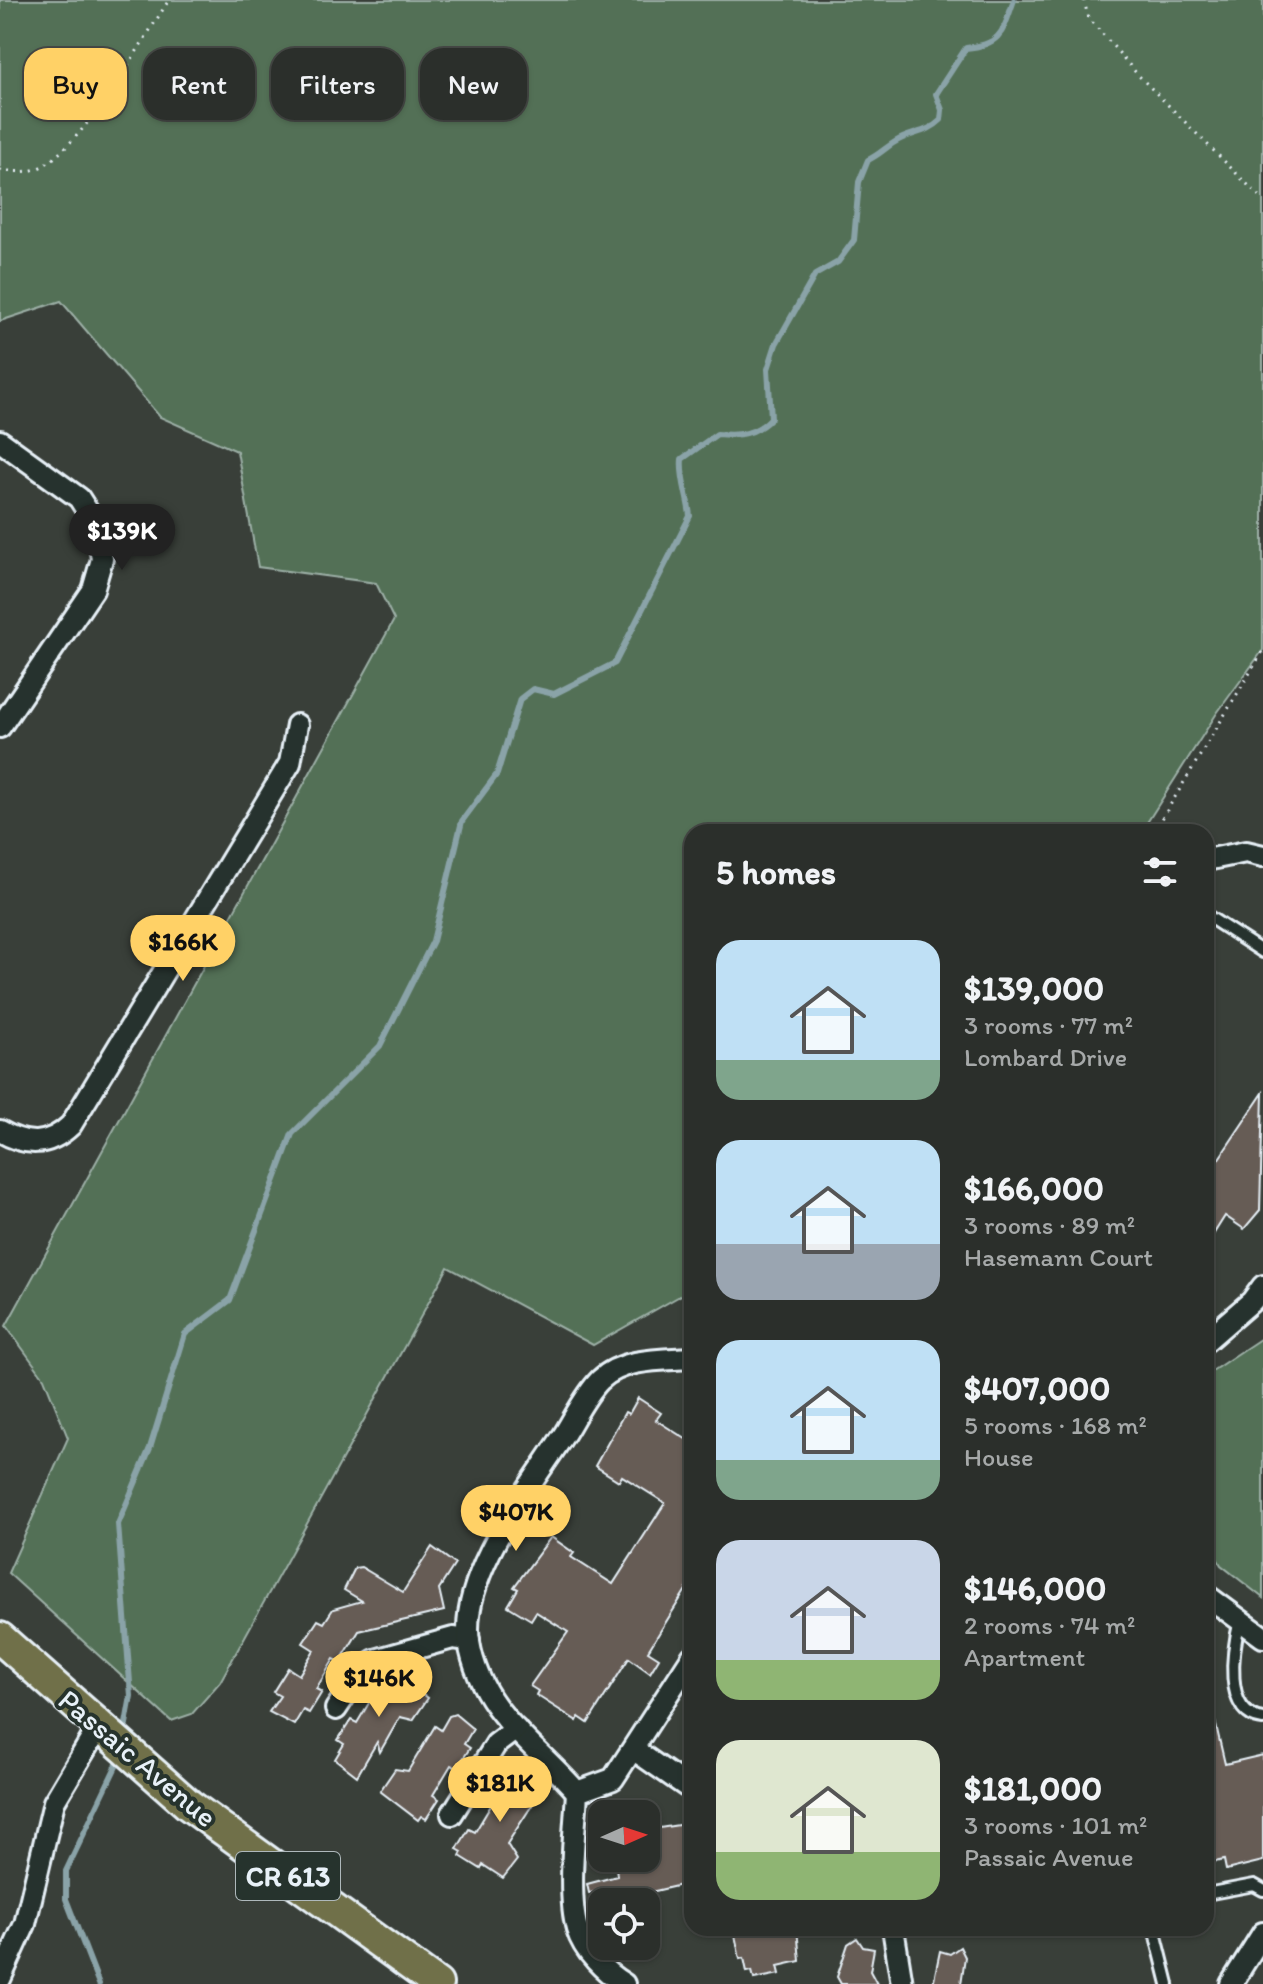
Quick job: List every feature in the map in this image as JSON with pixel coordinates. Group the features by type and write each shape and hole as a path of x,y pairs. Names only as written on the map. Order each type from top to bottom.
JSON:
{"main road":[{"name":"Passaic Avenue","path":"0,1638 105,1734 189,1805 437,1984"}],"street":[{"path":"0,441 79,498 97,526 102,559 93,590 0,727"},
{"path":"0,1131 38,1144 61,1135 71,1125 290,763 297,725"},
{"path":"1214,858 1246,852 1263,856"},
{"path":"1214,1334 1252,1301 1263,1286"},
{"path":"624,1984 604,1972 577,1929 573,1876 577,1792 492,1705 477,1673 469,1640 471,1602 487,1560 511,1517 600,1380 636,1362 684,1359"},
{"path":"1214,1601 1263,1637"},
{"path":"336,1709 364,1667 375,1660 453,1638 469,1640"},
{"path":"577,1792 613,1779 684,1669"},
{"path":"452,1814 496,1744 516,1729"},
{"path":"0,1979 25,1924 54,1802 105,1734"},
{"path":"633,1749 684,1785"},
{"path":"1231,1984 1263,1933"},
{"path":"894,1936 902,1984"}],"lane":[{"path":"1214,920 1263,952"},
{"path":"1240,1620 1231,1662 1241,1707 1253,1718 1263,1719"},
{"path":"1214,1892 1254,1885 1263,1890"},
{"path":"1156,1936 1168,1984"}],"path":[{"path":"0,170 26,173 47,164 71,142 169,0"},
{"path":"1084,0 1088,17 1138,75 1263,200"},
{"path":"1159,824 1263,651"}],"green space":[{"path":"0,0 1263,0 1263,650 1217,713 1146,824 684,824 684,1294 593,1345 448,1267 220,1682 192,1714 171,1721 8,1573 68,1438 44,1378 6,1326 394,620 376,583 258,567 237,451 160,417 61,301 0,321"},
{"path":"1263,1337 1263,1598 1221,1565 1214,1553 1214,1370"}],"building":[{"path":"1263,1093 1260,1210 1244,1229 1225,1216 1214,1233 1216,1163"},
{"path":"638,1398 661,1413 656,1420 684,1438 684,1593 648,1651 659,1658 650,1673 629,1658 588,1723 579,1717 577,1721 536,1695 538,1691 530,1686 568,1632 536,1612 531,1620 508,1606 518,1589 514,1587 551,1537 574,1553 571,1557 613,1584 665,1503 622,1476 619,1481 595,1466 625,1412 629,1414"},
{"path":"432,1547 455,1564 439,1589 444,1611 359,1631 340,1662 334,1659 316,1689 322,1692 309,1713 303,1710 294,1725 269,1712 280,1696 273,1692 288,1668 299,1675 314,1650 303,1643 318,1620 324,1623 333,1609 362,1601 344,1590 355,1568 361,1567 403,1592"},
{"path":"391,1669 428,1698 413,1720 400,1717 380,1752 377,1742 357,1776 335,1759 344,1744 338,1740 351,1720 357,1723 375,1693 370,1689 380,1672 387,1673"},
{"path":"455,1714 473,1729 464,1744 470,1748 457,1768 451,1765 433,1795 439,1799 426,1819 421,1816 418,1820 380,1791 395,1769 408,1771 435,1726 441,1730 449,1716"},
{"path":"1214,1717 1225,1764 1263,1755 1263,1861 1226,1870 1224,1860 1214,1862"},
{"path":"515,1767 540,1778 529,1795 536,1799 507,1844 517,1860 503,1878 483,1865 481,1869 460,1856 462,1852 457,1849 469,1829 475,1832 493,1802 488,1799 500,1778 506,1782"},
{"path":"684,1824 684,1884 660,1890 588,1888 587,1884 617,1876 617,1872 660,1872 660,1828"},
{"path":"735,1936 798,1936 800,1961 778,1966 780,1974 754,1979 752,1971 747,1972 744,1958 740,1959"},
{"path":"857,1938 863,1947 874,1949 870,1971 877,1984 841,1984 837,1977 848,1944"},
{"path":"960,1947 965,1957 961,1984 933,1984 940,1951 950,1954"}],"waterway":[{"path":"124,1735 131,1696 118,1524 150,1448 185,1334 230,1300 292,1134 380,1046 433,941 462,821 497,774 520,699 533,689 554,694 615,663 690,516 682,459 717,434 746,433 759,428 771,418 768,369 776,344 815,275 838,262 854,240 859,182 868,160 891,144 930,128 941,120 942,110 936,94 966,48 987,44 999,34 1014,0"},
{"path":"99,1984 66,1899 66,1871 120,1758"}]}
